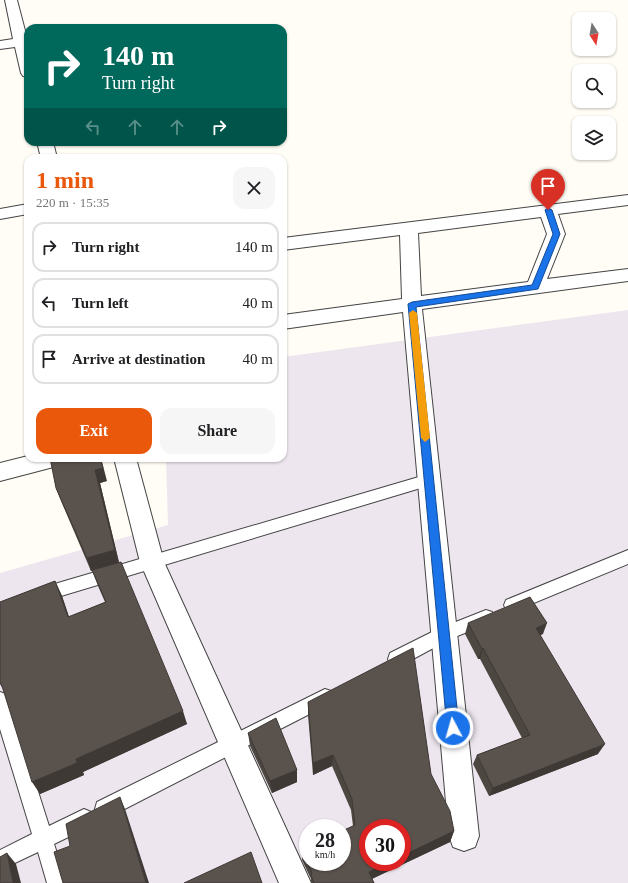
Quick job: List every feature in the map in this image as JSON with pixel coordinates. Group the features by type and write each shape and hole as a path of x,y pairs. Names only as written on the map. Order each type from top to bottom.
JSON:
{"street":[{"path":"11,0 24,58"},
{"path":"0,45 20,42"},
{"path":"287,244 628,200"},
{"path":"0,214 24,210"},
{"path":"535,287 556,234 548,210"},
{"path":"409,229 412,304 464,836"},
{"path":"287,321 628,275"},
{"path":"0,472 41,462"},
{"path":"126,462 152,562 295,883"}],"lane":[{"path":"28,601 48,592 429,480"},
{"path":"380,667 444,634 628,556"},
{"path":"0,860 233,744 338,689"},
{"path":"0,700 57,883"}],"shaded area":[{"path":"628,310 628,883 0,883 0,573 168,525 166,462 287,462 287,356"}],"building":[{"path":"51,462 101,462 103,468 95,470 115,550 87,558 56,488"},
{"path":"121,562 183,711 76,759 77,763 32,782 0,682 0,602 55,581 68,617 106,602 92,570"},
{"path":"530,597 547,623 536,628 605,744 493,788 477,755 530,735 468,623"},
{"path":"413,648 431,774 450,811 454,831 411,852 411,819 359,819 359,871 371,871 369,872 374,883 314,883 311,871 351,871 351,827 355,825 352,799 333,755 313,763 308,702"},
{"path":"276,718 297,770 270,781 248,733"},
{"path":"120,797 146,883 63,883 54,852 70,846 66,824"},
{"path":"251,852 262,883 184,883"},
{"path":"7,853 13,883 0,883 0,857"}],"slow traffic":[{"path":"413,313 425,438"}],"route":[{"path":"453,728 412,304 535,287 556,234 548,210"}]}
